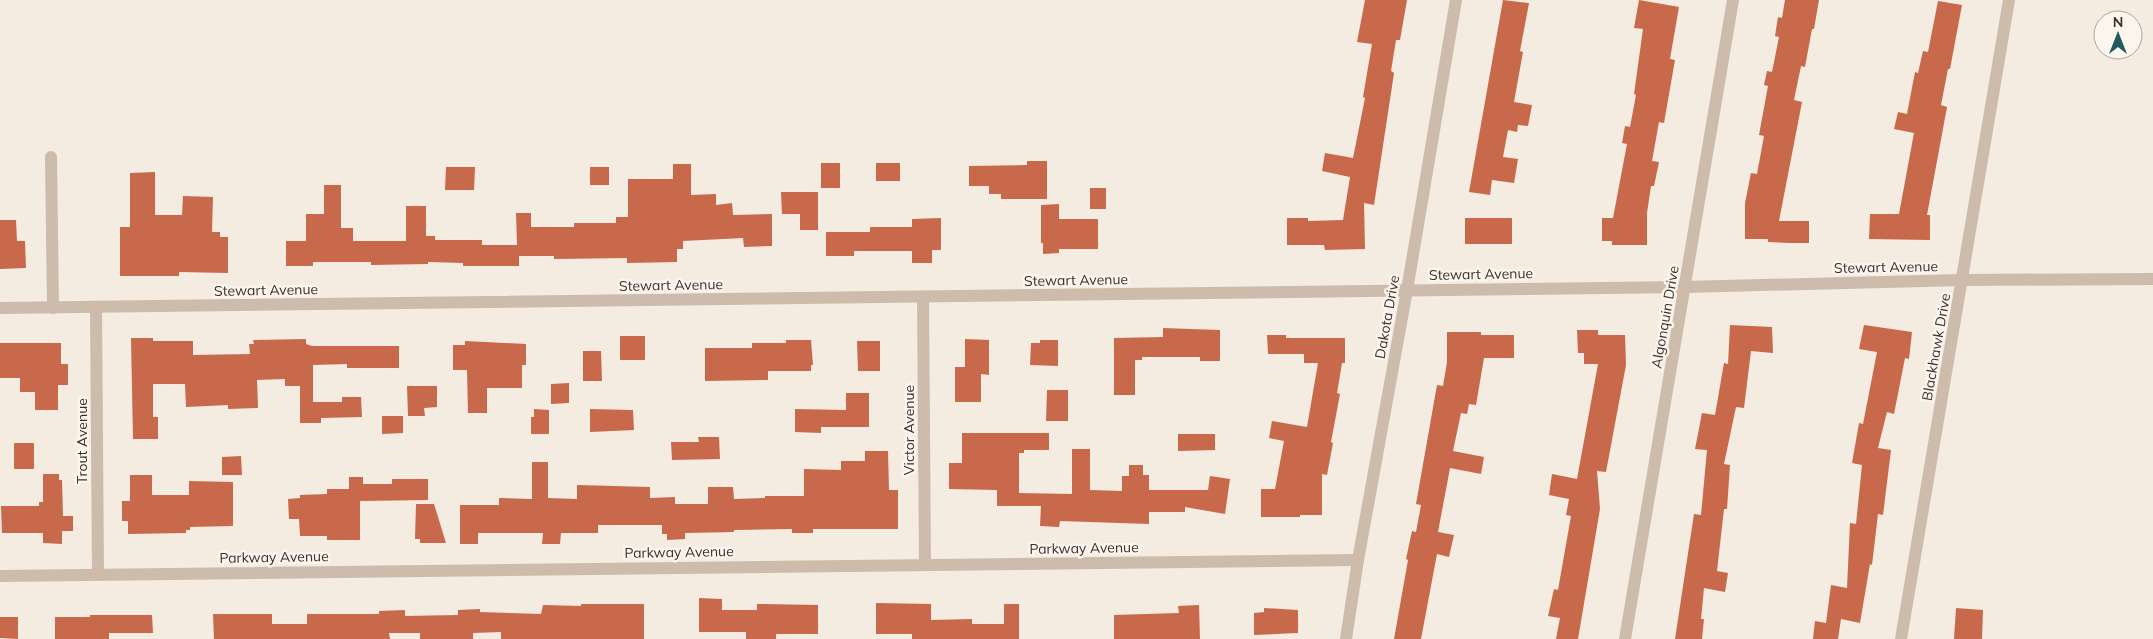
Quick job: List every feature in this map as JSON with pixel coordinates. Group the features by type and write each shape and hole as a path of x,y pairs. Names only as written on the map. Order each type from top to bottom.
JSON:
{"street":[{"name":"Dakota Drive","path":"1346,639 1358,560 1408,290 1456,0"},
{"name":"Algonquin Drive","path":"1625,639 1733,0"},
{"name":"Blackhawk Drive","path":"1901,639 2009,0"},
{"path":"51,157 53,308"},
{"name":"Stewart Avenue","path":"0,308 1685,287 1962,280 2153,279"},
{"name":"Victor Avenue","path":"923,297 925,564"},
{"name":"Trout Avenue","path":"96,307 98,574"},
{"name":"Parkway Avenue","path":"0,576 1358,560"}],"building":[{"path":"1365,0 1407,0 1400,40 1396,40 1391,71 1394,73 1374,205 1364,203 1365,249 1325,250 1324,245 1287,245 1287,218 1308,218 1308,221 1343,220 1350,177 1322,171 1325,153 1353,158 1365,98 1363,97 1372,44 1357,42"},
{"path":"1503,0 1529,3 1520,51 1523,52 1514,102 1532,105 1528,126 1518,125 1517,132 1508,130 1503,157 1518,159 1514,183 1492,180 1490,195 1469,192"},
{"path":"1639,0 1679,7 1670,59 1675,60 1664,123 1659,122 1652,161 1659,162 1654,186 1651,186 1647,213 1647,245 1612,245 1612,241 1602,241 1602,218 1613,218 1627,144 1622,143 1625,126 1630,127 1636,95 1634,94 1643,29 1634,28"},
{"path":"1785,0 1819,0 1805,67 1801,66 1794,100 1802,102 1779,221 1809,221 1809,243 1768,242 1768,239 1745,239 1745,203 1751,173 1757,174 1764,136 1759,135 1768,86 1764,85 1767,71 1772,72 1779,37 1775,36 1778,17 1782,18"},
{"path":"1938,1 1962,5 1941,105 1947,107 1927,215 1930,215 1930,240 1869,239 1870,214 1899,214 1914,133 1894,129 1898,112 1907,114 1915,72 1918,73 1923,51 1928,52"},
{"path":"1027,161 1047,161 1047,199 1001,199 1001,194 989,194 989,186 969,186 969,166 1027,165"},
{"path":"821,163 840,163 840,188 821,188"},
{"path":"876,163 900,163 900,181 876,181"},
{"path":"673,164 691,164 691,195 716,194 716,205 732,203 733,215 772,214 772,246 744,247 743,238 683,241 683,249 677,249 677,262 627,263 627,258 554,259 554,256 519,256 519,266 463,266 463,263 428,262 428,264 371,265 371,262 313,262 313,266 286,266 286,241 306,241 306,214 324,214 324,185 341,185 341,228 353,228 353,241 406,241 406,206 426,206 426,236 435,236 435,240 482,240 482,245 517,245 516,213 531,213 531,227 574,227 574,223 616,223 616,217 628,217 628,179 673,179"},
{"path":"446,167 475,167 474,190 445,190"},
{"path":"590,167 609,167 609,185 590,185"},
{"path":"155,172 155,215 182,215 183,196 213,197 212,232 220,232 220,237 228,237 228,273 179,272 179,276 120,276 120,227 130,227 130,173"},
{"path":"1090,188 1106,188 1106,209 1090,209"},
{"path":"781,192 818,192 818,230 800,230 800,214 782,214"},
{"path":"1059,204 1059,219 1098,219 1098,249 1059,249 1059,253 1043,254 1043,243 1041,243 1041,205"},
{"path":"941,218 941,250 932,250 932,263 912,263 912,251 854,251 854,256 826,256 826,232 870,232 870,227 912,227 912,219"},
{"path":"1465,218 1512,218 1512,244 1465,244"},
{"path":"0,220 16,220 17,241 25,241 26,268 0,269"},
{"path":"1730,325 1772,327 1773,353 1751,351 1744,408 1736,407 1724,464 1730,465 1727,509 1724,509 1717,571 1728,573 1725,592 1704,588 1701,619 1704,619 1702,639 1675,639 1694,514 1701,515 1707,450 1695,449 1702,413 1715,415 1724,363 1728,364"},
{"path":"1864,325 1912,332 1909,359 1905,358 1894,414 1887,412 1878,448 1891,450 1883,515 1878,514 1872,565 1870,564 1860,623 1841,619 1838,639 1813,639 1815,621 1826,623 1831,585 1847,588 1850,523 1856,524 1862,465 1852,463 1859,423 1863,424 1877,352 1859,349"},
{"path":"1163,328 1220,330 1220,361 1200,361 1200,357 1142,357 1142,360 1135,360 1135,395 1114,395 1114,338 1163,337"},
{"path":"1577,330 1598,330 1598,335 1625,335 1626,365 1606,472 1597,471 1600,509 1578,639 1556,639 1560,618 1548,616 1554,589 1558,590 1571,516 1566,515 1569,499 1549,495 1552,474 1577,479 1598,364 1584,364 1584,353 1578,353"},
{"path":"1447,332 1481,332 1481,335 1514,335 1514,358 1484,358 1476,405 1469,404 1467,414 1461,413 1453,451 1484,457 1481,474 1450,468 1438,532 1454,535 1449,557 1437,554 1421,639 1394,639 1408,560 1406,559 1412,531 1416,532 1421,505 1416,504 1437,385 1443,386 1447,362"},
{"path":"1267,335 1286,335 1286,338 1345,338 1345,363 1342,363 1337,393 1340,394 1331,442 1333,443 1327,475 1322,474 1322,515 1261,517 1261,489 1275,489 1284,441 1269,438 1272,421 1307,427 1318,363 1304,363 1304,354 1268,354"},
{"path":"620,336 645,336 645,360 620,360"},
{"path":"131,338 153,338 153,341 193,341 193,355 250,354 249,344 254,344 253,340 306,339 306,344 312,346 399,346 399,368 347,368 347,364 313,365 313,402 342,402 342,397 361,397 362,417 321,418 321,423 300,423 300,386 285,386 285,379 257,380 258,408 228,409 228,405 186,407 185,384 153,384 153,417 158,417 158,439 133,439"},
{"path":"965,339 989,340 989,375 981,374 981,402 955,402 955,367 965,367"},
{"path":"786,340 811,340 813,365 811,365 811,371 768,371 768,380 705,381 705,348 752,348 752,343 786,343"},
{"path":"1040,340 1058,340 1058,366 1030,365 1031,343 1040,343"},
{"path":"465,341 526,344 526,365 522,365 522,388 487,388 487,413 468,413 467,370 453,370 453,345 465,345"},
{"path":"857,341 880,341 880,371 858,371"},
{"path":"0,343 61,343 61,364 68,364 68,385 58,385 58,410 35,410 35,392 20,392 20,378 0,378"},
{"path":"583,351 601,351 602,381 583,381"},
{"path":"569,383 569,403 551,404 551,384"},
{"path":"407,386 437,386 437,407 424,408 425,416 408,416"},
{"path":"1047,390 1068,390 1068,421 1046,421"},
{"path":"846,393 869,393 869,427 821,427 821,433 795,432 795,409 846,410"},
{"path":"534,409 549,410 549,434 531,434 531,417 534,417"},
{"path":"590,409 633,410 634,430 590,432"},
{"path":"382,416 403,416 403,433 382,434"},
{"path":"962,433 1049,433 1049,450 1024,450 1024,453 1019,453 1019,493 1072,494 1072,449 1090,449 1090,490 1122,491 1122,476 1129,476 1129,465 1143,465 1143,475 1149,475 1149,490 1208,490 1210,476 1230,479 1225,514 1185,507 1185,512 1149,512 1149,524 1060,521 1059,527 1040,526 1041,506 997,506 997,490 949,489 949,463 962,463"},
{"path":"1178,434 1215,434 1215,450 1178,451"},
{"path":"698,437 719,437 720,459 672,460 671,442 699,442"},
{"path":"14,443 34,443 34,469 14,469"},
{"path":"865,451 888,451 889,490 898,490 898,529 813,529 813,533 792,533 792,529 734,530 734,532 685,533 685,539 667,540 667,534 662,534 662,525 598,525 598,533 561,533 560,544 542,544 543,533 478,533 478,544 460,544 460,505 499,505 499,498 532,499 532,462 548,462 548,498 577,499 577,485 650,487 650,498 675,497 675,504 708,504 708,487 733,487 734,499 765,498 765,496 804,496 804,469 841,470 841,461 865,461"},
{"path":"241,456 242,475 222,475 222,457"},
{"path":"43,474 59,474 59,480 62,480 63,516 73,516 73,531 62,531 62,544 43,543 43,533 2,533 1,506 39,506 39,502 43,502"},
{"path":"130,475 152,475 152,495 189,495 189,481 233,482 233,526 190,527 190,530 186,530 186,533 128,534 128,521 122,521 122,501 130,501"},
{"path":"349,477 363,477 363,484 392,484 392,479 428,479 428,500 360,501 360,540 327,540 327,536 300,536 299,519 289,519 288,499 300,498 300,495 327,494 327,489 349,489"},
{"path":"416,504 434,504 446,543 420,543 420,539 415,539"},
{"path":"699,598 722,599 722,610 757,610 757,604 818,605 818,634 776,634 776,639 746,639 746,632 699,632"},
{"path":"876,603 931,604 931,620 972,619 972,624 1004,624 1004,604 1019,604 1019,639 912,639 912,634 876,634"},
{"path":"581,604 644,604 644,639 501,639 501,632 473,633 473,639 420,639 420,633 389,633 390,639 214,639 213,614 272,614 272,624 307,624 307,614 379,614 379,611 405,610 405,616 458,615 458,610 480,609 480,612 541,614 543,605 581,606"},
{"path":"1199,605 1200,639 1114,639 1114,615 1179,613 1178,606"},
{"path":"1264,608 1298,610 1298,633 1254,635 1254,613 1264,612"},
{"path":"1956,608 1983,610 1982,639 1954,639"},
{"path":"90,615 152,615 153,633 109,633 109,639 55,639 55,617 90,617"},
{"path":"0,617 18,617 18,639 0,638"}]}
